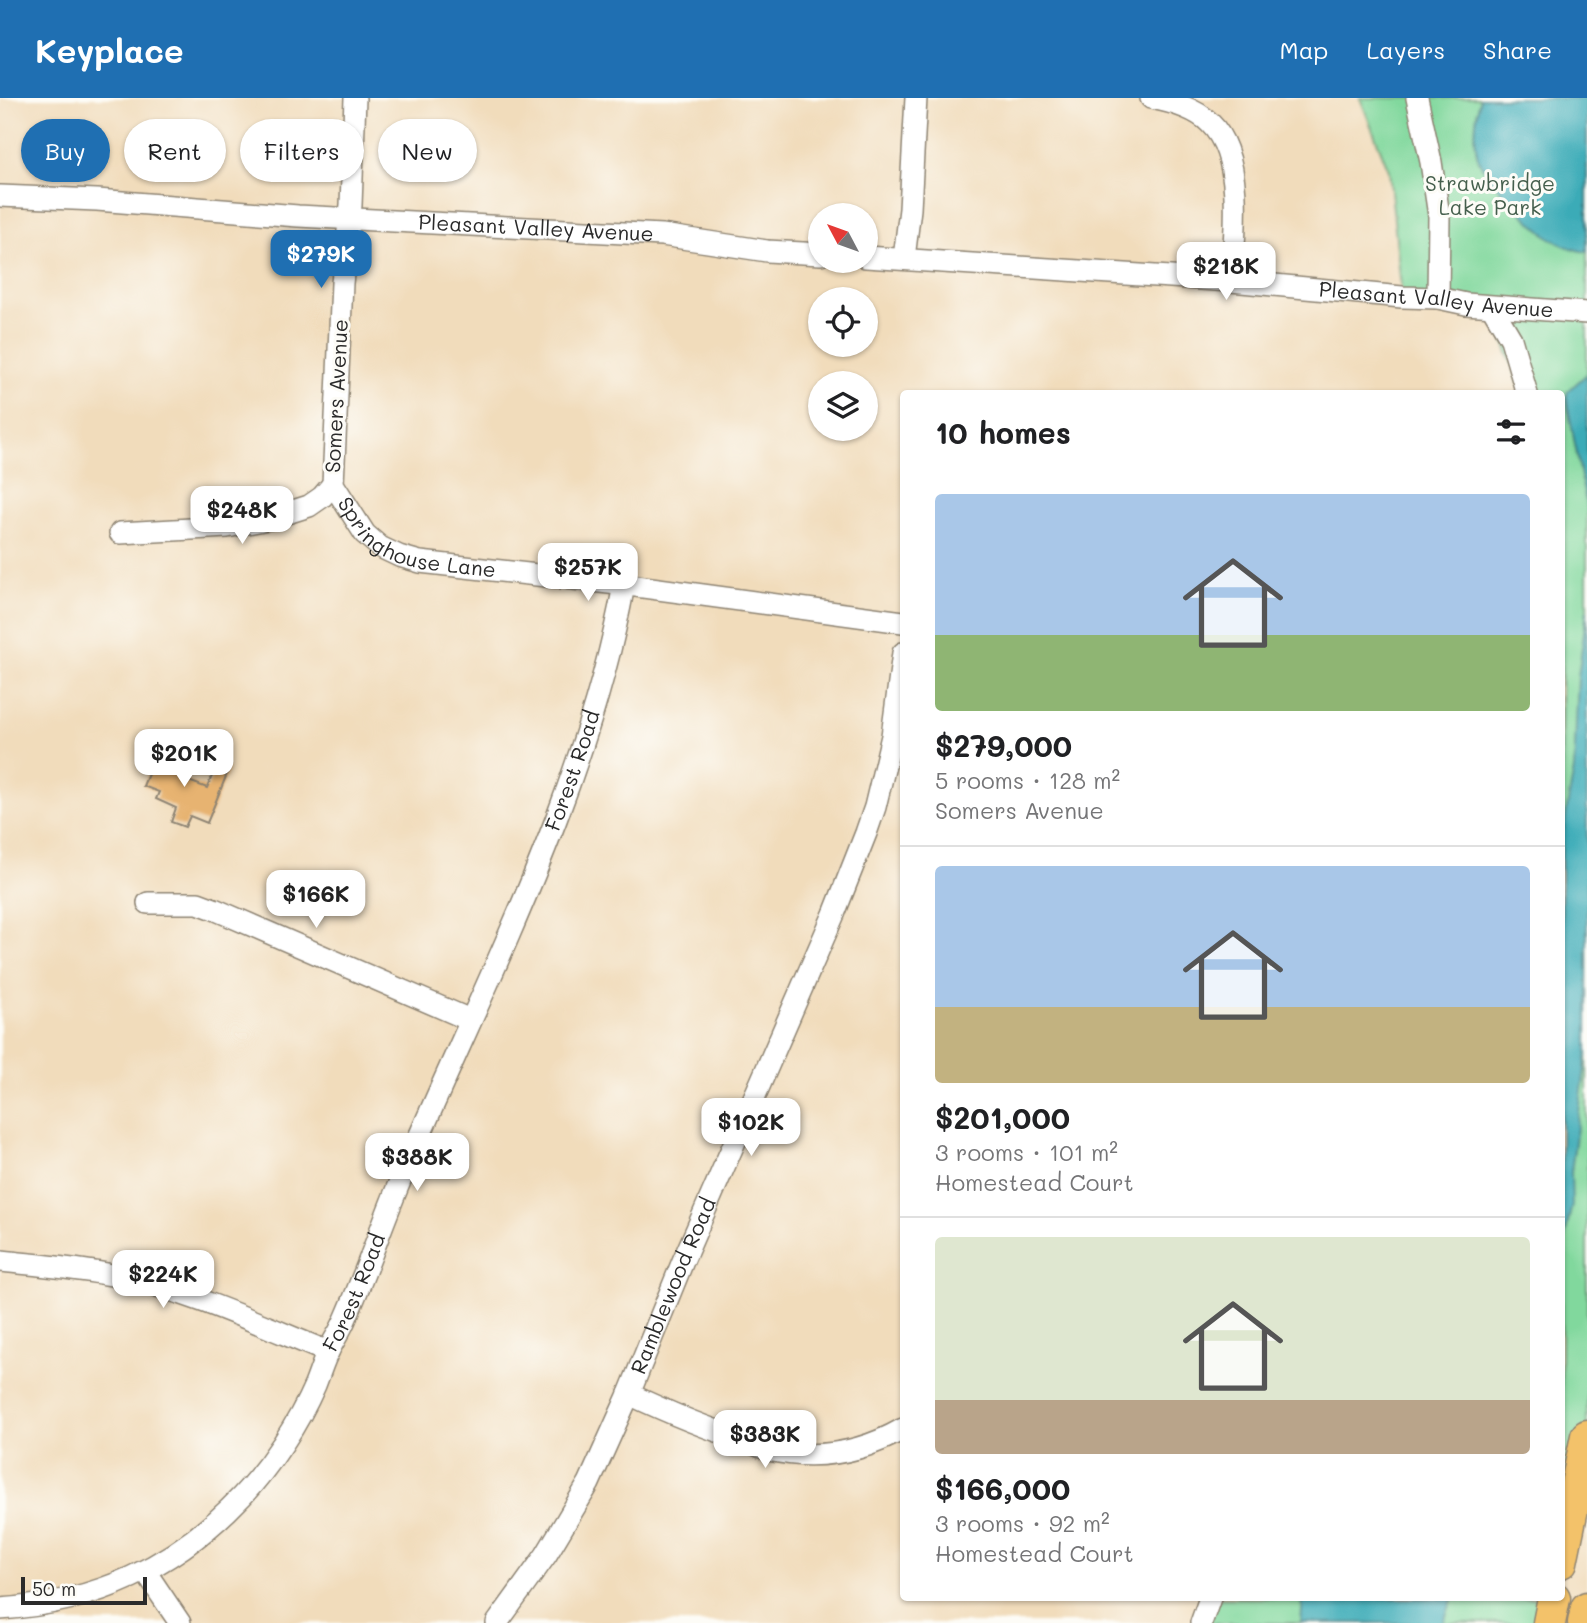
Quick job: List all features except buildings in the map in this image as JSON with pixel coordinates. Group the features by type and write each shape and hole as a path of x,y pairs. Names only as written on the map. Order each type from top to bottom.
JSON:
{"highway":[{"path":"1565,1543 1587,1436"},
{"path":"1549,1623 1553,1601"},
{"path":"1584,1623 1587,1608"}],"street":[{"name":"Somers Avenue","path":"333,484 342,283 349,218 355,98"},
{"path":"904,258 910,209 916,98"},
{"path":"1151,98 1175,103 1194,112 1210,123 1223,139 1230,159 1233,181 1234,239 1231,281"},
{"path":"1417,98 1439,216 1438,298"},
{"name":"Pleasant Valley Avenue","path":"0,196 662,235 767,251 808,253"},
{"name":"Pleasant Valley Avenue","path":"878,257 1231,281 1402,298 1438,298 1492,307 1587,313"},
{"path":"1492,307 1511,339 1526,390"},
{"name":"Springhouse Lane","path":"120,533 228,527 268,519 309,506 322,497 333,484 365,534 380,547 399,556 443,566 624,585 900,622"},
{"name":"Forest Road","path":"0,1609 30,1607 89,1595 172,1556 243,1495 299,1415 343,1324 390,1206 531,881 598,696 624,585"},
{"name":"Ramblewood Road","path":"498,1623 576,1508 602,1457 683,1261 834,914 875,807 892,736 900,676"},
{"path":"148,902 198,903 470,1020"},
{"path":"0,1261 92,1272 143,1282 192,1298 328,1352"},
{"path":"629,1394 727,1436 765,1449 806,1456 827,1455 870,1446 900,1431"},
{"path":"145,1571 180,1623"},
{"path":"1201,1623 1209,1601"}],"green space":[{"name":"Strawbridge Lake Park","path":"1360,98 1587,98 1587,1436 1565,1543 1565,390 1521,390 1492,307 1402,297 1389,171"},
{"path":"1210,1601 1553,1601 1548,1623 1201,1623"}],"water":[{"path":"1480,98 1587,98 1587,252 1564,245 1544,233 1510,201 1482,166 1476,151 1475,135"},
{"path":"1587,374 1587,508 1566,397 1568,391"},
{"path":"1587,610 1587,1053 1571,1172 1572,1205 1565,1236 1565,819 1574,769 1578,677"},
{"path":"1303,1601 1452,1601 1443,1623 1301,1623"}]}
